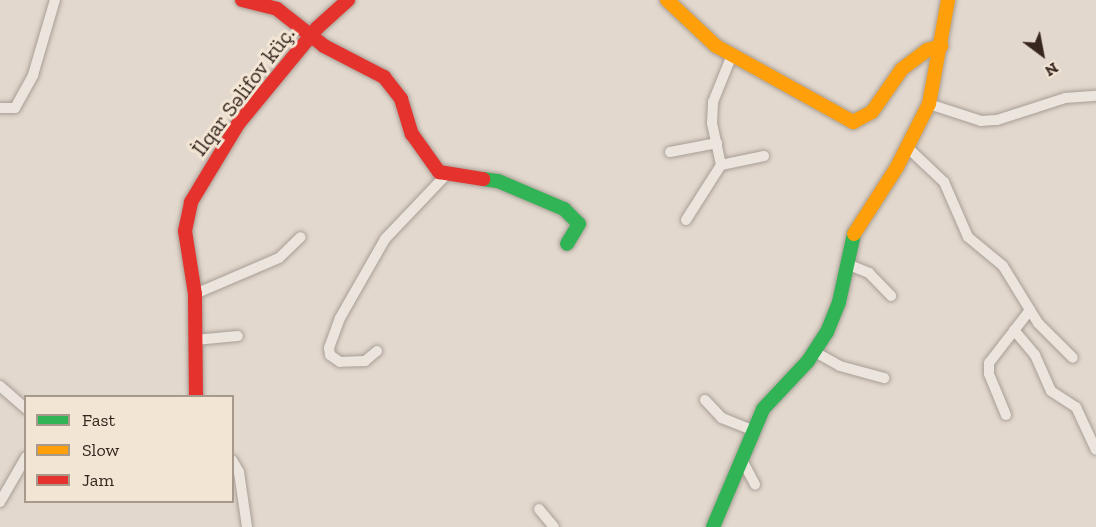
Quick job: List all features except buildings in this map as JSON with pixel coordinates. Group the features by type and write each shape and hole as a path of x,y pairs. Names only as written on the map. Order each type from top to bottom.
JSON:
{"street":[{"path":"0,108 15,108 33,75 55,0"},
{"path":"242,0 278,4 311,36 370,68 395,88 420,147 446,175 498,181 564,209 579,224 567,244"},
{"name":"İlqar Səlifov küç.","path":"196,395 195,294 185,231 191,202 238,124 311,36 348,0"},
{"path":"667,0 695,30 732,55 853,122 872,112 902,69 927,50 941,46"},
{"path":"713,527 752,430 772,396 814,352 836,308 855,227 908,148 929,104 948,0"},
{"path":"686,220 721,165 712,123 713,102 732,55"},
{"path":"929,104 981,121 997,120 1065,98 1096,96"},
{"path":"670,152 717,143"},
{"path":"908,148 938,173 968,237 1003,266 1049,336 1073,358"},
{"path":"721,165 764,156"},
{"path":"377,351 365,361 340,362 330,355 329,348 340,318 366,267 400,221 446,175"},
{"path":"195,294 279,258 301,237"},
{"path":"847,264 868,273 891,296"},
{"path":"1006,415 989,374 989,363 1030,310"},
{"path":"1014,330 1035,355 1051,391 1076,407 1096,450"},
{"path":"195,340 238,336"},
{"path":"814,352 840,366 884,378"},
{"path":"0,386 24,407"},
{"path":"705,400 722,418 752,430"},
{"path":"741,458 755,484"},
{"path":"0,502 24,460"},
{"path":"234,463 239,472 247,527"},
{"path":"539,508 554,527"}],"traffic: fast":[{"path":"483,179 498,181 564,209 579,224 567,244"},
{"path":"713,527 763,409 808,361 827,332 839,302 854,234"}],"traffic: slow":[{"path":"667,0 716,46 853,122 872,112 902,69 927,50 941,46"},
{"path":"854,234 897,167 929,104 948,0"}],"traffic: jam":[{"path":"242,0 277,9 324,46 384,77 401,99 412,134 439,172 483,179"},
{"path":"196,395 195,294 185,231 191,202 238,124 317,28 348,0"}]}
